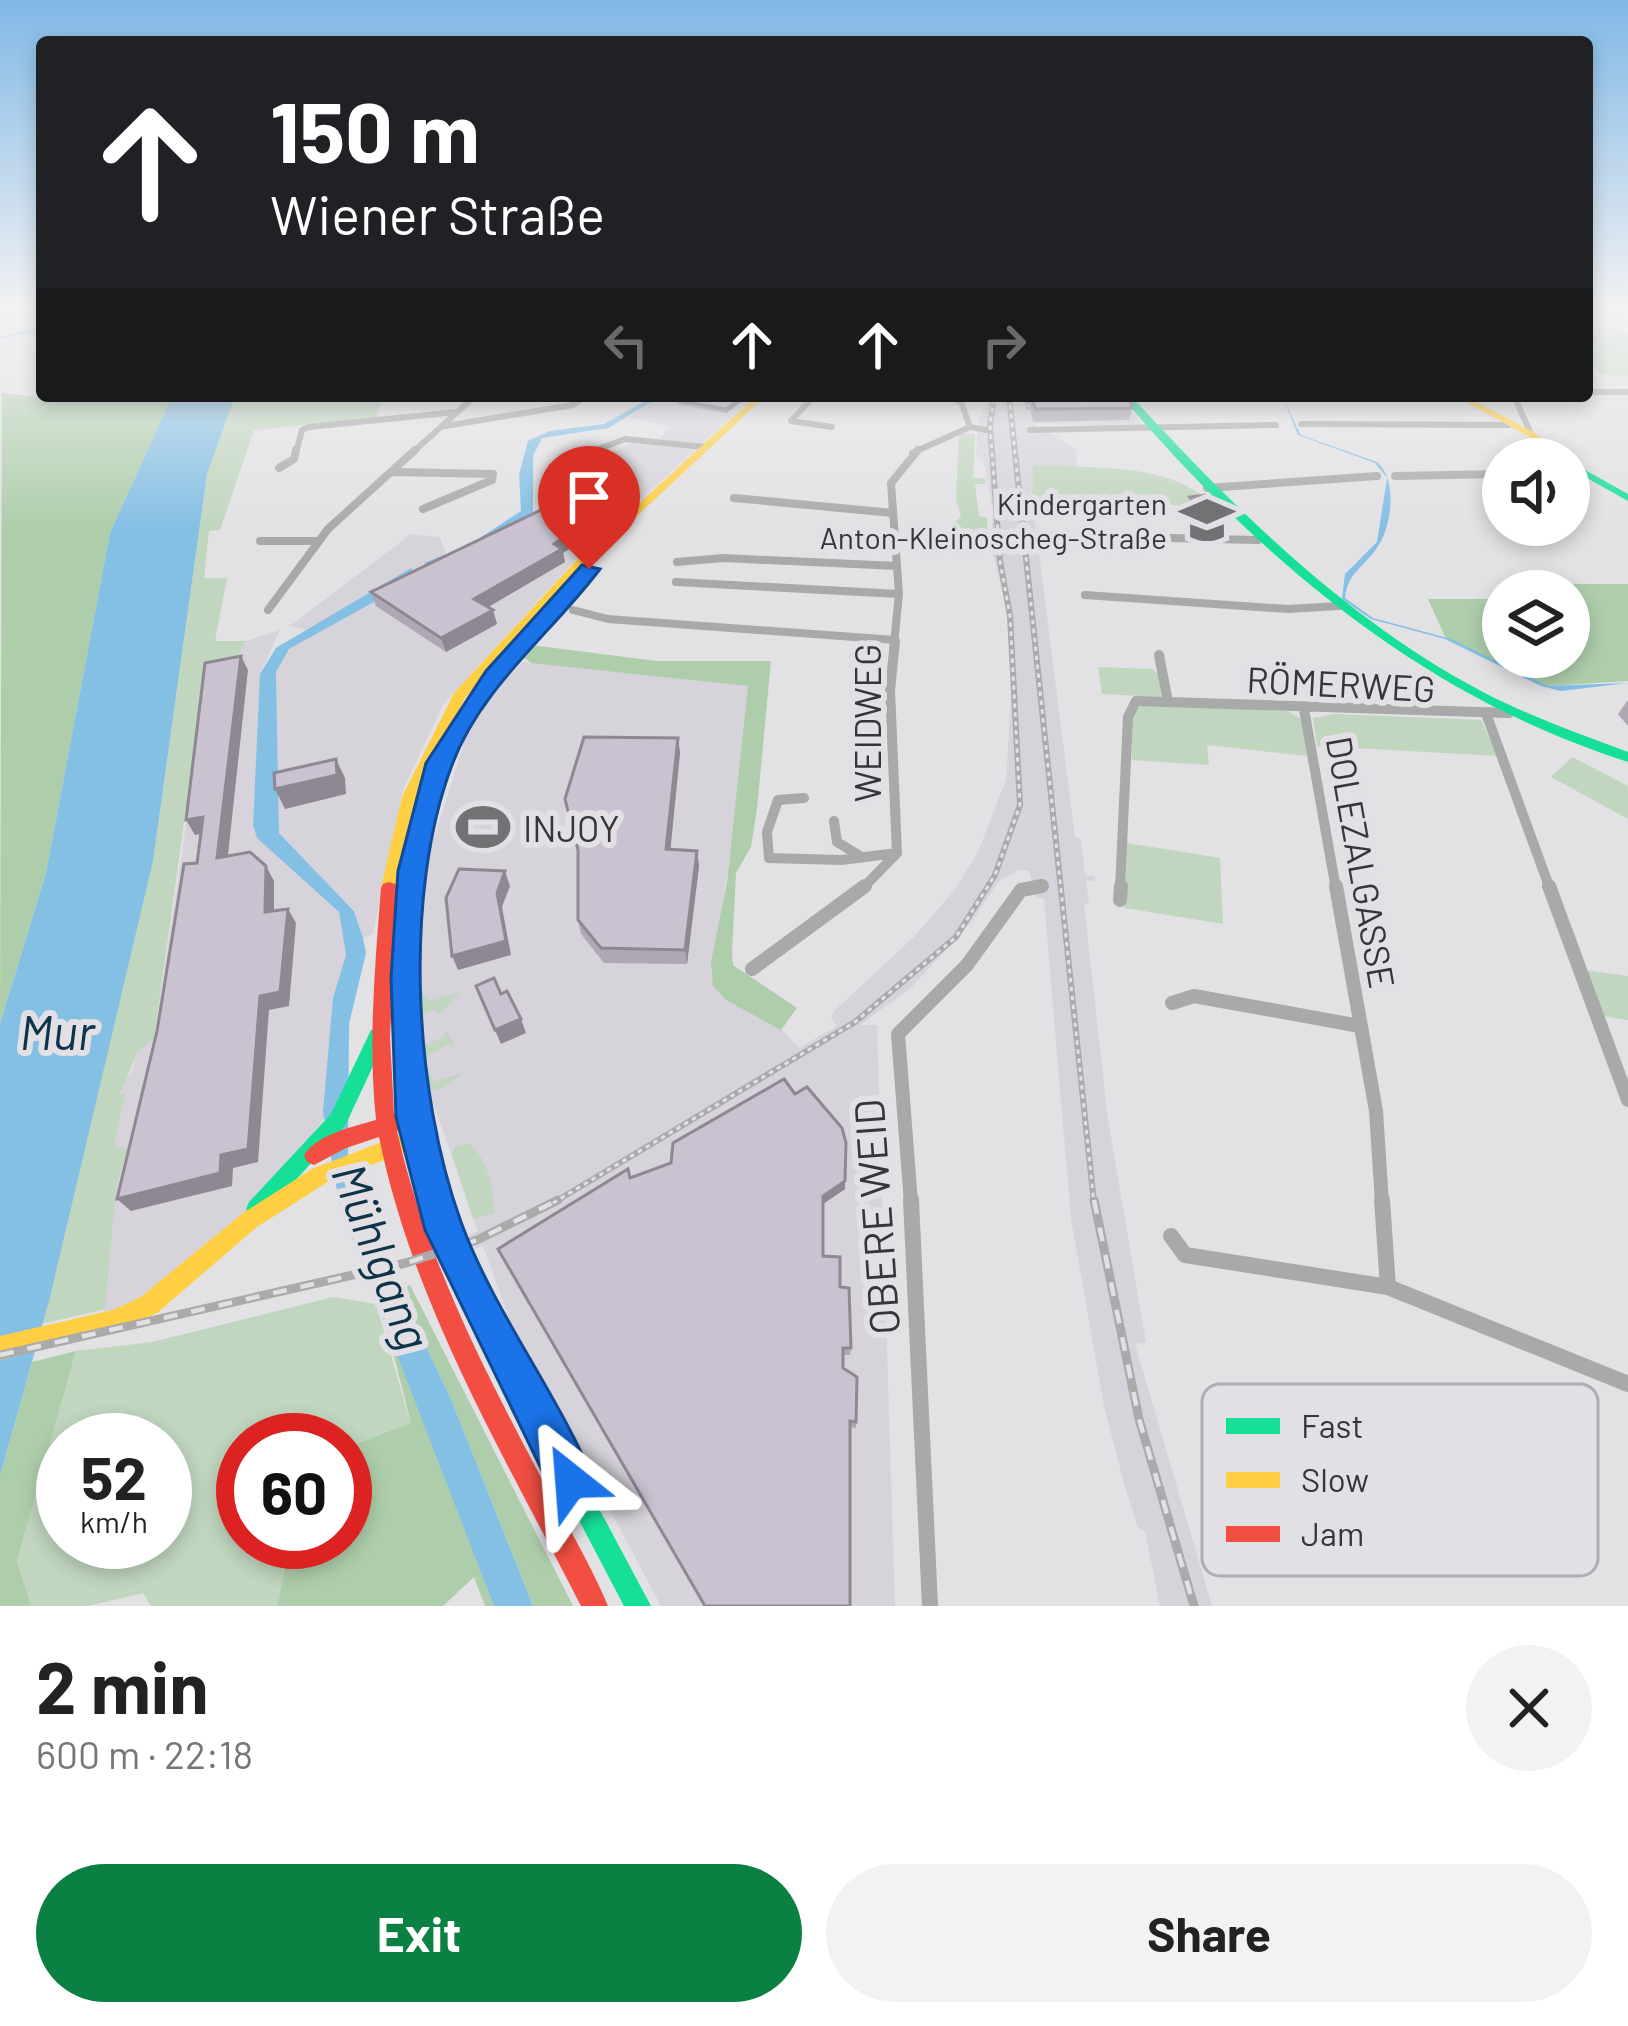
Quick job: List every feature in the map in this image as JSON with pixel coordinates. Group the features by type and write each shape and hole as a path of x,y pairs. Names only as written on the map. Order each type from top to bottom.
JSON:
{"main road":[{"path":"595,1606 424,1258 391,1148 380,1030 389,887 409,797 459,696 545,599 754,402"},
{"path":"638,1606 444,1230 414,1117 406,1029 412,871 439,763 476,699 558,602 765,402"},
{"path":"1131,402 1258,540 1339,606 1441,674 1512,713 1628,757"},
{"path":"1469,402 1536,438"},
{"path":"1590,479 1628,498"},
{"path":"0,1348 102,1324 170,1292 250,1220 313,1153 358,1086 380,1030"},
{"path":"313,1153 414,1117"},
{"path":"250,1220 319,1176 418,1137"}],"street":[{"path":"1593,392 1628,392"},
{"path":"268,610 319,541 468,402"},
{"path":"442,427 577,402"},
{"path":"808,402 791,421 832,428"},
{"path":"961,402 970,427 986,430"},
{"path":"1517,402 1531,434"},
{"path":"279,468 294,459 302,430 309,427 457,412"},
{"path":"1301,424 1509,425"},
{"path":"1030,430 1276,425"},
{"name":"WEIDWEG","path":"752,969 849,902 897,853 890,692 898,566 891,484 912,453 970,427"},
{"path":"552,467 622,439 705,447"},
{"path":"392,472 493,473 492,480 423,509"},
{"path":"1395,476 1482,474"},
{"path":"1207,488 1377,476"},
{"path":"734,497 892,513"},
{"path":"1127,537 1258,540"},
{"path":"260,541 319,541"},
{"path":"677,562 723,558 898,566"},
{"name":"WEIDWEG","path":"676,582 898,594"},
{"path":"1085,595 1288,609 1339,606"},
{"path":"573,610 608,619 895,640"},
{"path":"1120,900 1129,707 1136,701 1168,702 1159,655"},
{"name":"RÖMERWEG","path":"1168,702 1487,716 1512,713"},
{"name":"DOLEZALGASSE","path":"1304,709 1376,1112 1388,1287"},
{"path":"1487,716 1628,1100"},
{"name":"WEIDWEG","path":"804,798 778,800 767,832 766,856 897,853"},
{"name":"WEIDWEG","path":"834,820 837,842 860,856"},
{"name":"OBERE WEID","path":"929,1606 917,1293 898,1034 967,965 1021,890 1042,886"},
{"name":"DOLEZALGASSE","path":"1172,1003 1194,995 1360,1026"},
{"path":"1171,1236 1185,1255 1388,1287 1628,1384"}],"shaded area":[{"path":"653,402 747,402 619,519 563,505 588,477 560,469 604,451 613,454 634,440 660,440 669,427 629,417"},
{"path":"987,402 1123,402 1145,427 1034,424 1076,449 1077,468 1034,466 1031,490 1075,837 1081,839 1085,875 1095,876 1095,881 1086,880 1089,903 1084,904 1108,1120 1146,1342 1135,1344 1212,1606 1160,1606 1145,1531 1138,1528 1125,1487 1104,1406 1071,1219 1044,899 1036,897 1029,871 1018,870 998,882 973,920 912,987 860,1025 877,1025 895,1606 661,1606 510,1321 483,1246 475,1249 470,1235 478,1231 428,1088 418,976 420,884 467,733 497,688 523,662 751,684 716,961 799,1048 837,1026 831,1018 835,1010 915,936 956,888 978,852 1006,780 1012,684 1007,609 990,542 993,513 983,457 976,456 978,421"},
{"path":"533,513 600,533 443,705 403,790 373,934 363,938 354,910 279,833 276,672 288,649 411,582 391,582 307,630 290,626 411,534 440,537 446,555 436,566 516,530"},
{"path":"280,630 260,674 253,825 339,912 346,955 333,999 324,1119 250,1220 102,1324 116,1189 128,1149 114,1147 123,1105 123,1076 131,1074 137,1053 154,1037 209,674 238,658 246,641"}],"green space":[{"path":"2,393 36,397 36,402 169,402 110,533 46,873 0,1024"},
{"path":"233,402 380,402 376,418 254,430 220,530 209,531 204,578 227,578 215,641 246,641 237,658 204,679 154,1038 137,1053 120,1094 125,1094 114,1147 128,1148 116,1189 105,1309 42,1324 153,861 207,474"},
{"path":"959,434 975,434 973,477 986,479 985,484 975,484 979,516 987,518 988,547 952,527 961,516 956,500"},
{"path":"1033,465 1154,475 1198,492 1215,507 1032,499"},
{"path":"1590,584 1628,584 1628,681 1548,686 1531,678 1590,678"},
{"path":"1428,599 1482,599 1482,655 1445,637"},
{"path":"531,645 656,661 771,661 751,847 736,873 732,952 733,965 797,1008 781,1030 726,1000 713,986 711,962 727,882 748,686 531,663 522,656"},
{"path":"1098,667 1152,669 1159,675 1161,697 1102,694"},
{"path":"1143,704 1287,711 1302,719 1307,756 1207,745 1209,765 1132,760 1131,715"},
{"path":"1335,714 1481,720 1498,756 1317,746 1313,718"},
{"path":"1572,757 1628,786 1628,819 1551,777"},
{"path":"1127,843 1220,858 1223,924 1125,908"},
{"path":"1584,970 1628,976 1628,1020 1602,1016"},
{"path":"419,989 430,1001 460,992 440,1014 435,1010 421,1016"},
{"path":"445,1027 455,1048 449,1044 424,1057 433,1082 465,1072 439,1090 426,1090 422,1032 424,1046 445,1036"},
{"path":"470,1143 489,1175 494,1213 473,1219 452,1154 455,1146"},
{"path":"410,1285 573,1606 533,1606 451,1399 400,1291"},
{"path":"333,1297 376,1304 411,1424 372,1438 372,1413 216,1413 216,1569 285,1569 277,1606 151,1606 143,1593 88,1606 31,1606 17,1561 36,1493 36,1569 192,1569 192,1413 59,1413 76,1351 152,1342"},
{"path":"380,1302 494,1606 485,1606 474,1577 443,1606 277,1606 285,1569 372,1569 372,1438 411,1423"},
{"path":"76,1351 59,1413 36,1413 36,1493 17,1561 31,1606 0,1606 0,1476 32,1362"}],"water":[{"name":"Mur","path":"169,402 233,402 207,474 153,861 49,1301 0,1476 0,1024 46,873 110,533"},
{"path":"652,402 608,428 542,438 533,456 533,513 516,530 433,569 424,563 469,545 521,511 519,475 528,441 550,431 604,424"},
{"path":"1284,402 1301,435 1377,462 1388,478 1390,512 1384,534 1354,574 1345,598 1373,618 1451,639 1482,657 1445,639 1371,619 1342,599 1345,574 1377,542 1387,478 1375,463 1298,435"},
{"name":"Mühlgang","path":"411,568 417,577 412,581 289,649 276,672 279,833 354,911 363,938 366,953 349,1024 348,1156 381,1252 451,1399 533,1606 494,1606 340,1207 323,1112 333,998 346,955 339,912 257,838 253,825 260,674 276,648"},
{"path":"1525,678 1548,686 1628,683 1561,691"}],"building":[{"path":"687,402 736,402 726,409"},
{"path":"1033,402 1130,402 1132,408 1035,409"},
{"path":"1205,495 1230,514 1212,516 1190,497"},
{"path":"541,510 581,526 554,544 562,549 474,599 493,610 441,638 371,592"},
{"path":"241,656 217,858 250,852 266,866 265,912 288,909 280,992 260,996 248,1149 221,1155 220,1173 117,1199 157,1031 184,864 197,863 203,817 186,820 205,663"},
{"path":"584,737 678,738 666,849 697,851 685,950 601,948 578,920 578,850 565,799"},
{"path":"336,759 337,775 275,789 274,773"},
{"path":"459,869 505,871 497,893 506,941 452,956 446,898"},
{"path":"494,978 501,994 507,991 521,1019 495,1030 476,986"},
{"path":"784,1079 795,1094 807,1087 842,1128 846,1143 845,1181 823,1196 823,1256 840,1257 840,1287 849,1288 851,1348 843,1348 843,1368 857,1377 856,1422 850,1421 850,1606 705,1606 498,1249 628,1169 630,1178 671,1163 673,1143"}],"railway":[{"path":"553,1203 855,1022 956,937 995,875 1020,805 1010,616 1000,561 990,425 993,402"},
{"path":"1010,402 1094,1203"},
{"path":"1028,402 1029,407"},
{"path":"0,1355 406,1263 477,1240 558,1200"},
{"path":"1094,1200 1139,1419 1194,1606"}],"traffic: fast":[{"path":"1131,402 1237,513 1351,613 1479,695 1550,729 1628,757"},
{"path":"1590,476 1628,498"},
{"path":"405,950 416,1118 443,1226 476,1301 638,1606"},
{"path":"256,1209 338,1120 378,1036"}],"traffic: slow":[{"path":"389,888 409,797 459,696 577,566 755,402"},
{"path":"1470,402 1536,438"},
{"path":"0,1348 115,1321 149,1305 250,1220 319,1176 418,1137"}],"traffic: jam":[{"path":"405,950 416,845 447,756 496,675 565,595"},
{"path":"389,888 381,1067 398,1184 418,1245 473,1370 595,1606"},
{"path":"314,1155 341,1140 414,1117"}],"place":[{"name":"Kindergarten Anton-Kleinoscheg-Straße","path":"1207,520"},
{"name":"INJOY","path":"483,827"}],"route":[{"path":"571,1481 444,1230 414,1117 406,978 412,871 439,763 494,676 589,569"}]}
